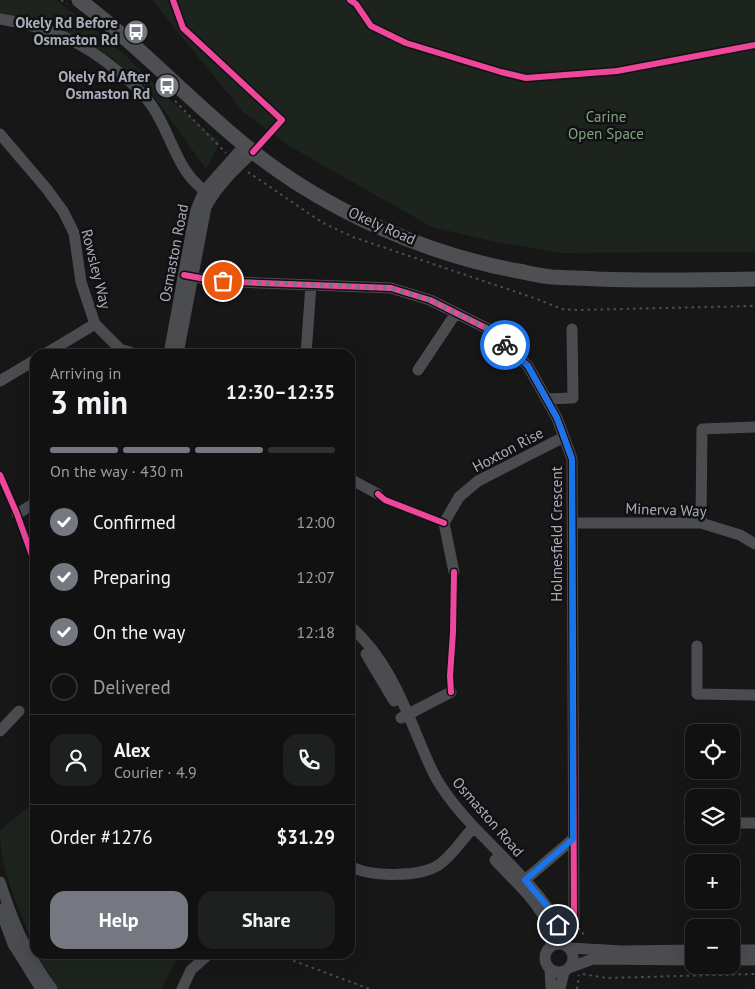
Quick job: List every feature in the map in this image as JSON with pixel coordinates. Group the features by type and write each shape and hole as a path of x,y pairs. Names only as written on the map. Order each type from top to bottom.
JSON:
{"main road":[{"name":"Okely Road","path":"74,3 113,26 173,83 249,148 280,171 333,204 376,226 444,252 491,266 552,277 651,281 755,279"}],"street":[{"path":"0,19 33,26 61,35 86,47 117,70 152,106 188,176 208,193"},
{"name":"Rowsley Way","path":"0,136 46,188 63,211 74,233 80,282 95,324 120,349"},
{"name":"Osmaston Road","path":"171,349 208,193 249,148"},
{"name":"Osmaston Road","path":"179,349 188,276"},
{"name":"Holmesfield Crescent","path":"188,276 211,280 390,288 430,300 490,330 528,366 564,437 572,459 574,919"},
{"path":"306,349 311,285"},
{"path":"418,370 456,313"},
{"path":"53,349 95,324"},
{"path":"546,399 573,398 572,329"},
{"path":"0,381 30,363"},
{"path":"701,523 702,428 755,427"},
{"name":"Hoxton Rise","path":"454,572 444,523 459,497 478,481 564,437"},
{"path":"355,482 378,494"},
{"path":"17,514 30,506"},
{"name":"Minerva Way","path":"572,523 701,523 740,535 755,544"},
{"name":"Osmaston Road","path":"355,631 364,640 391,678 405,716 436,779 471,830 554,916 568,947"},
{"name":"Osmaston Road","path":"355,642 372,662 405,716"},
{"path":"697,646 697,694 755,695"},
{"path":"405,716 451,692"},
{"path":"0,731 19,711"},
{"path":"740,823 755,823"},
{"path":"355,869 359,872 424,873 440,864 471,830"},
{"path":"521,883 573,839"},
{"path":"0,882 19,936 30,956"},
{"name":"Osmaston Road","path":"521,883 547,923 550,930 551,946"},
{"path":"0,909 13,944 41,989"},
{"path":"551,989 550,969 545,959 547,950 551,946 558,944 568,947 685,950"},
{"path":"560,989 571,971 574,959 568,947"},
{"path":"740,950 755,950"},
{"path":"31,959 52,989"},
{"path":"182,989 191,970 203,959"},
{"path":"550,969 556,972 571,971 586,965 685,960"},
{"path":"740,960 755,960"}],"path":[{"path":"61,0 74,3"},
{"path":"173,99 236,162 323,223 353,237 562,309 755,306"},
{"path":"289,959 370,989"},
{"path":"571,971 586,965"},
{"path":"571,971 606,978 755,974"},
{"path":"571,971 578,989"}],"green space":[{"path":"0,0 56,0 97,31 125,55 171,101 220,142 206,169 150,91 112,58 38,22 0,19"},
{"name":"Carine Open Space","path":"152,0 755,0 755,252 562,253 491,241 432,227 289,146 243,112"},
{"path":"30,806 30,937 7,876 3,861 0,830"},
{"path":"40,959 177,959 161,989 58,989"}],"cycle path":[{"path":"173,0 183,28 282,120 253,152"},
{"path":"350,0 356,4 371,26 406,43 526,78 617,71 755,45"},
{"path":"184,275 236,282 391,288 430,300 490,330 528,366 557,418 572,459 574,919"},
{"path":"0,475 30,550"},
{"path":"378,494 385,500 444,523"},
{"path":"451,692 454,572"}],"way so far":[{"path":"223,281 390,288 430,300 490,330 505,345"}],"place":[{"name":"Okely Rd Before Osmaston Rd","path":"136,32"},
{"name":"Okely Rd After Osmaston Rd","path":"167,86"}],"route":[{"path":"505,345 528,366 557,418 572,459 573,839 525,880 547,906 558,925"}]}
